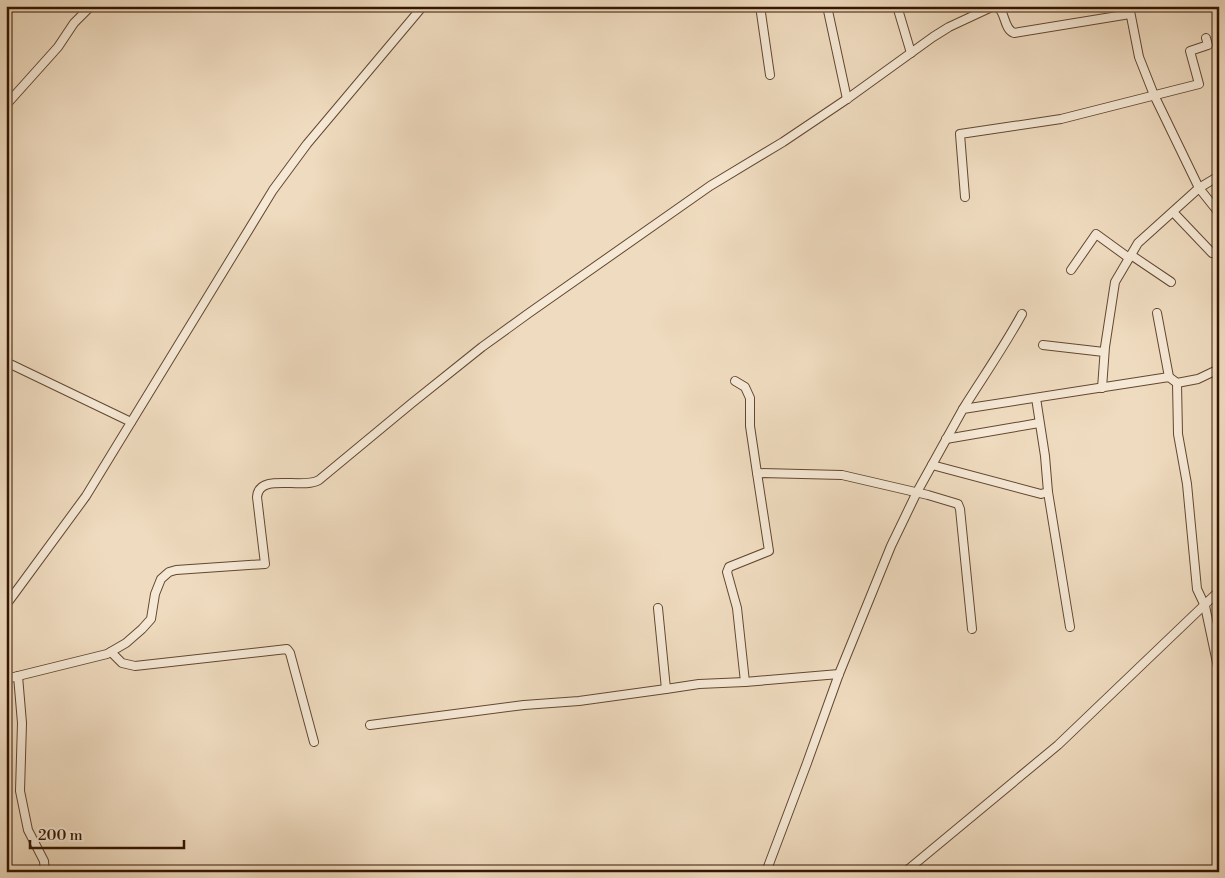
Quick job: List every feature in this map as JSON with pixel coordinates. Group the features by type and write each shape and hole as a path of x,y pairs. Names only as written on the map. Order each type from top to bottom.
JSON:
{"street":[{"path":"6,105 58,47 74,23 91,6"},
{"path":"6,605 86,496 274,190 307,144 424,6"},
{"path":"760,6 770,75"},
{"path":"827,6 847,99"},
{"path":"897,6 911,53"},
{"path":"6,679 111,652 126,644 149,621 153,613 155,594 159,582 169,572 265,564 257,497 258,490 262,486 284,483 305,484 320,480 412,402 528,313 710,186 784,142 950,27 994,6 999,7 1008,30 1014,33 1129,10 1139,57 1154,95 1200,188 1219,213"},
{"path":"965,196 960,134 1060,119 1199,84 1190,51 1208,45 1206,38"},
{"path":"1102,388 1104,352 1115,282 1138,243 1200,188 1219,176"},
{"path":"1172,212 1212,253"},
{"path":"1071,270 1096,234 1172,282"},
{"path":"1157,312 1169,377 1177,383 1198,379 1219,369"},
{"path":"766,872 839,674 891,546 917,492 963,408 1003,348 1022,314"},
{"path":"1044,345 1104,352"},
{"path":"6,362 131,422"},
{"path":"963,408 1169,377"},
{"path":"735,381 745,387 750,398 750,426 769,551 729,566 727,572 737,608 745,682"},
{"path":"1177,383 1178,434 1187,484 1197,589 1205,606 1219,672"},
{"path":"1036,398 1045,456 1048,492 1070,627"},
{"path":"946,439 1039,423"},
{"path":"932,466 1041,494 1048,492"},
{"path":"757,473 842,475 956,503 960,507 972,629"},
{"path":"905,872 1058,746 1219,592"},
{"path":"658,608 666,689"},
{"path":"111,652 122,663 135,666 286,649 290,653 314,742"},
{"path":"370,725 524,705 578,701 699,684 839,674"},
{"path":"18,676 22,723 20,791 28,830 44,861 45,872"}]}
